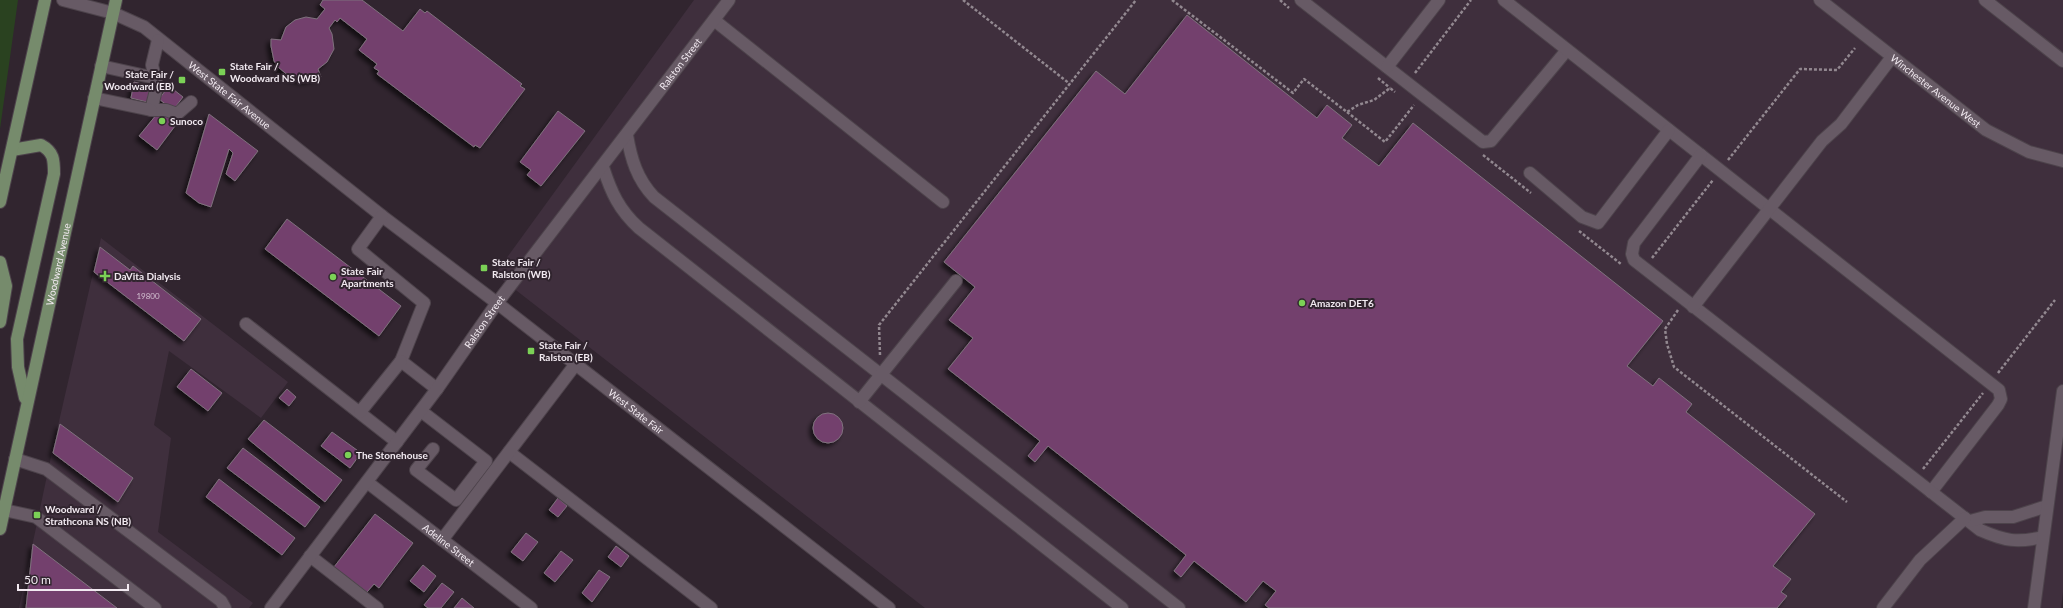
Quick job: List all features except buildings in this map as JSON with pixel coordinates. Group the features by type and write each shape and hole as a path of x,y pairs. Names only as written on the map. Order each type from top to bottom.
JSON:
{"main road":[{"path":"0,202 2,182 12,150 45,0"},
{"name":"Woodward Avenue","path":"0,529 4,510 4,488 15,459 26,403 116,0"},
{"path":"12,150 41,145 49,149 54,158 54,174 17,338 18,367 26,403"},
{"path":"0,262 6,286 0,322"}],"street":[{"name":"West State Fair Avenue","path":"63,0 113,13 144,27 158,40 382,216"},
{"name":"Ralston Street","path":"271,608 436,390 498,303 729,0"},
{"path":"1301,0 1483,142 1492,141 1568,50"},
{"path":"1387,68 1440,0"},
{"path":"1504,0 1999,390 2001,399 1998,405 1931,492"},
{"name":"Winchester Avenue West","path":"1820,0 1986,130 2029,152 2063,161"},
{"path":"1985,0 2063,61"},
{"path":"714,20 943,202"},
{"path":"151,110 157,86 152,65 158,40"},
{"path":"1693,307 1771,209 1822,141 1841,124 1892,57"},
{"path":"101,66 155,78"},
{"path":"94,98 151,110 166,110 177,114 191,102"},
{"path":"1530,173 1582,217 1598,223 1669,130"},
{"path":"627,135 634,168 647,189 654,197 1179,608"},
{"path":"1701,154 1634,243 1632,254 1634,260 1980,530 2011,541 2027,541 2043,537"},
{"path":"603,167 617,204 626,217 1122,608"},
{"path":"360,412 401,361 424,303 358,249 382,216"},
{"name":"West State Fair","path":"382,216 498,303 575,365 889,608"},
{"path":"859,402 956,281"},
{"path":"246,324 397,442"},
{"path":"401,361 436,390"},
{"path":"442,540 575,365"},
{"path":"2034,608 2063,391"},
{"path":"421,410 486,461 456,500 416,470 433,449"},
{"path":"509,452 711,608"},
{"path":"15,459 46,470 221,601 225,608"},
{"name":"Adeline Street","path":"367,482 531,608"},
{"path":"1883,608 1920,560 1967,519 1985,517 2013,517 2048,506"},
{"path":"4,510 36,517 155,608"},
{"path":"310,556 377,608"}],"path":[{"path":"963,0 1070,84"},
{"path":"881,375 880,325 1136,0"},
{"path":"1172,0 1293,93 1304,79 1347,112 1358,105 1374,100 1390,88 1398,94 1472,0"},
{"path":"1644,268 1800,69 1837,70 1855,48"},
{"path":"1679,309 1665,329 1667,344 1674,367 1847,502"}],"shaded area":[{"path":"694,0 2063,0 2063,592 2061,608 925,608 495,274"},
{"path":"101,238 288,382 261,418 169,351 154,425 171,438 158,532 253,603 249,608 19,608 52,452"}],"green space":[{"path":"0,0 18,0 0,129"}],"place":[{"name":"State Fair / Woodward NS (WB)","path":"222,72"},
{"name":"State Fair / Woodward (EB)","path":"182,80"},
{"name":"Sunoco","path":"162,121"},
{"name":"State Fair / Ralston (WB)","path":"484,268"},
{"name":"DaVita Dialysis","path":"105,276"},
{"name":"State Fair Apartments","path":"333,277"},
{"name":"Amazon DET6","path":"1302,303"},
{"name":"State Fair / Ralston (EB)","path":"531,351"},
{"name":"The Stonehouse","path":"348,455"},
{"name":"Woodward / Strathcona NS (NB)","path":"37,515"}]}
